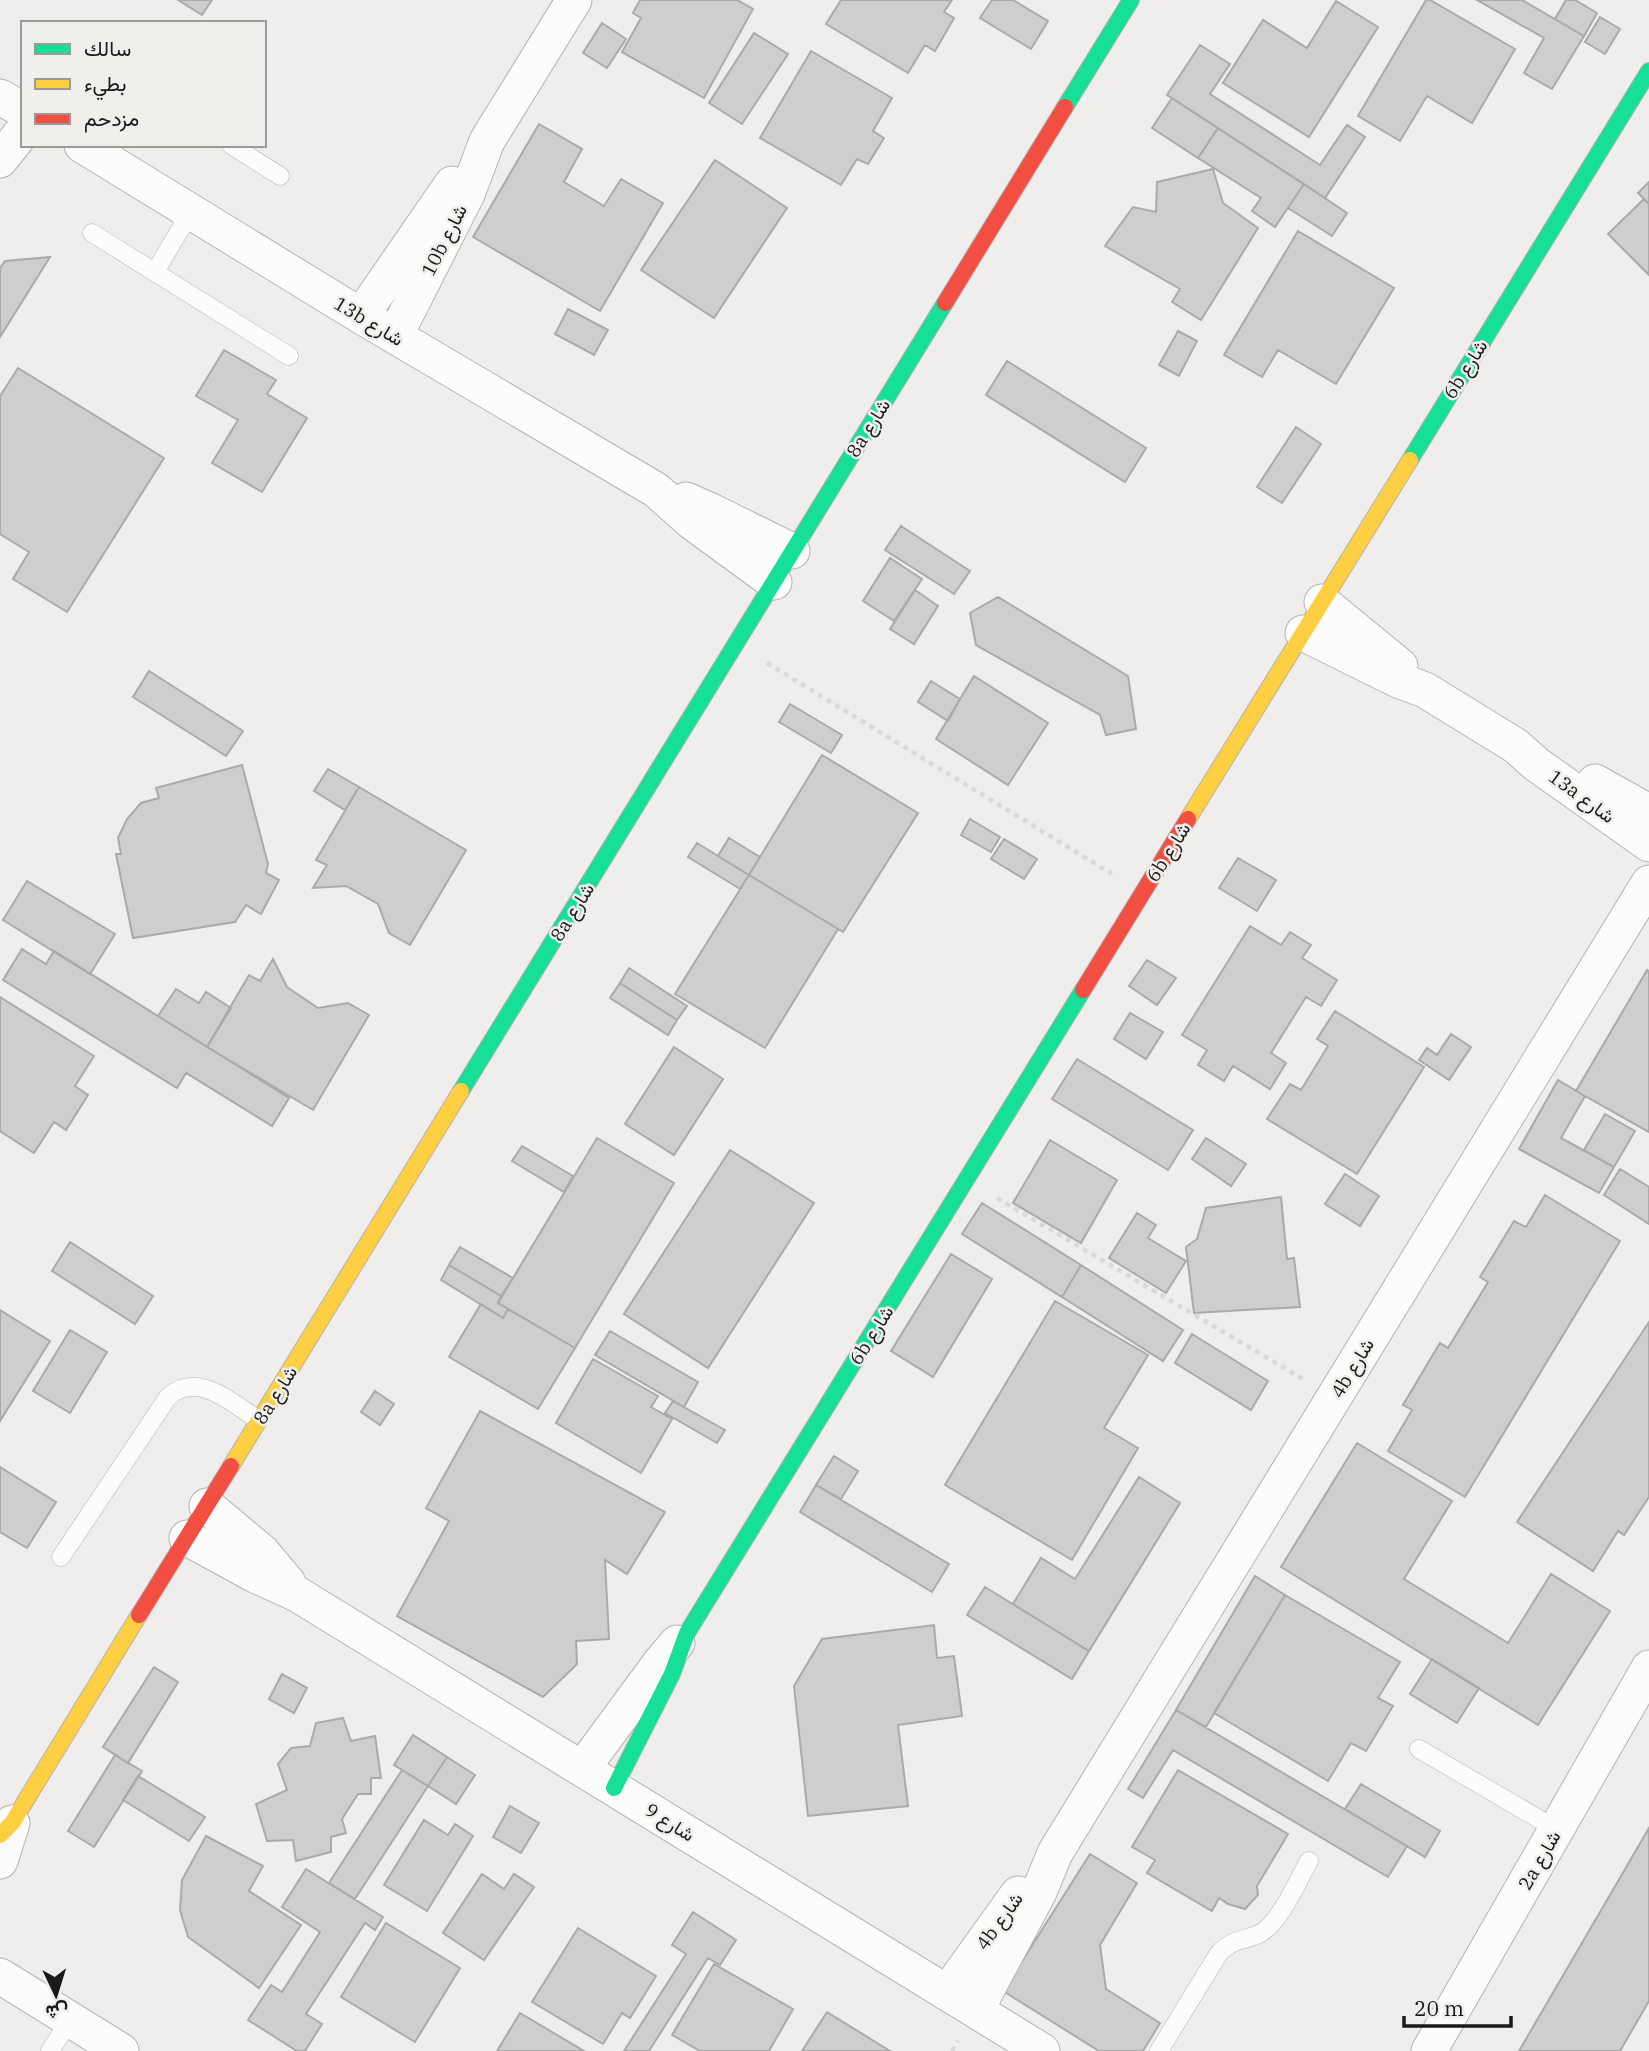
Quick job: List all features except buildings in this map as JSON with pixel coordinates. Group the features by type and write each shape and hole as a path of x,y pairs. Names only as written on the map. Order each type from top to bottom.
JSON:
{"street":[{"name":"10b شارع","path":"361,316 461,171 487,141 574,0"},
{"name":"8a شارع","path":"0,1861 6,1829 1131,0"},
{"name":"6b شارع","path":"582,1769 660,1663 687,1633 1649,71"},
{"path":"0,97 21,109"},
{"path":"0,160 21,134"},
{"name":"10b شارع","path":"395,336 467,194 487,141"},
{"name":"13b شارع","path":"89,147 361,316 659,492 713,512 792,551"},
{"name":"13b شارع","path":"659,492 698,527 774,582"},
{"name":"13a شارع","path":"1322,602 1396,662 1425,690"},
{"name":"13a شارع","path":"1303,632 1392,677 1425,690 1516,746 1536,764 1649,844"},
{"name":"13a شارع","path":"1516,746 1556,761 1649,812"},
{"name":"4b شارع","path":"961,2002 1027,1882 1055,1853 1649,883"},
{"name":"شارع 9","path":"207,1506 261,1552 297,1594"},
{"name":"شارع 9","path":"187,1538 255,1575 297,1594 1042,2051"},
{"name":"6b شارع","path":"614,1788 672,1674 687,1633"},
{"name":"2a شارع","path":"1431,2050 1649,1668"},
{"path":"0,1976 121,2051"}],"lane":[{"path":"234,147 280,176"},
{"path":"155,272 191,211"},
{"path":"92,233 289,356"},
{"path":"61,1557 168,1397 176,1390 186,1386 207,1388 259,1420"},
{"path":"1419,1749 1556,1829"},
{"path":"1159,2051 1219,1953 1230,1943 1258,1934 1271,1925 1309,1861"},
{"path":"50,2051 70,2020"}],"path":[{"path":"736,644 1143,893"},
{"path":"967,1180 1334,1397"}],"traffic: fast":[{"path":"1065,107 1131,0"},
{"path":"1410,460 1649,71"},
{"path":"461,1091 945,303"},
{"path":"614,1788 672,1674 687,1633 1083,990"}],"traffic: slow":[{"path":"1188,819 1410,460"},
{"path":"231,1466 461,1091"},
{"path":"0,1835 12,1823 139,1615"}],"traffic: jam":[{"path":"945,303 1065,107"},
{"path":"1083,990 1188,819"},
{"path":"139,1615 231,1466"}]}
